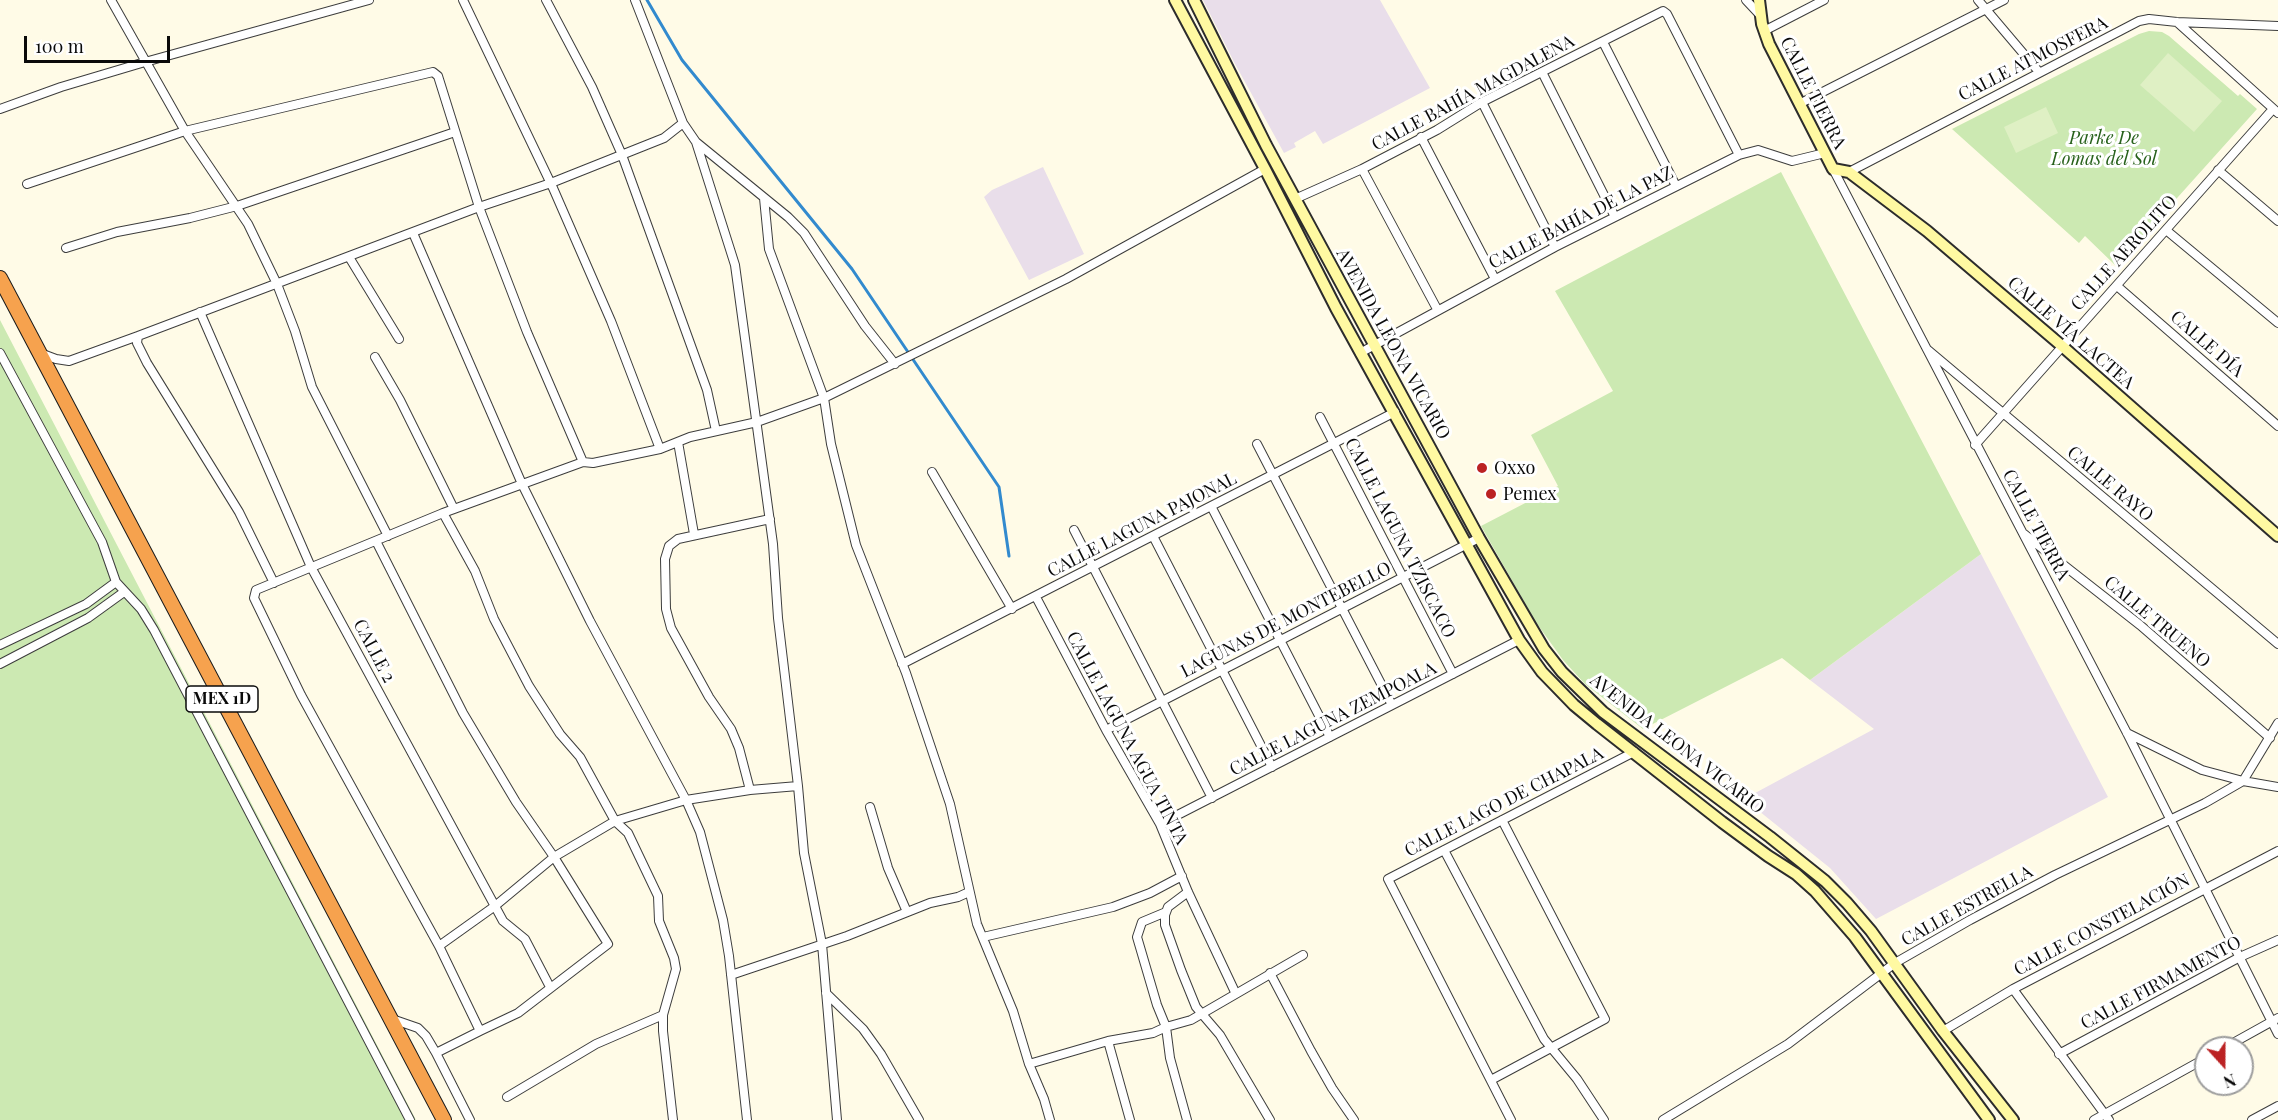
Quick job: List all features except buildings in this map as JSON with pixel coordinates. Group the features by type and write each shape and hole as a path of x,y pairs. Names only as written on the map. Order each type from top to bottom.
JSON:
{"highway":[{"name":"MEX 1D","path":"0,278 444,1120"}],"street":[{"path":"111,0 185,131 248,224 277,284 295,331 312,387 388,536"},
{"path":"0,109 61,87 145,62 369,0"},
{"path":"463,0 551,183 611,321 660,449"},
{"path":"546,0 592,87 622,155 707,390 716,431"},
{"path":"635,0 682,123 696,142 804,232 856,312 895,364"},
{"name":"AVENIDA LEONA VICARIO","path":"1175,0 1325,288 1519,640 1542,672 1597,724 1722,822 1809,885 1833,909 1989,1120"},
{"name":"AVENIDA LEONA VICARIO","path":"1194,0 1266,145 1479,538 1532,631 1562,672 1603,712 1825,881 1872,931 1943,1031 2013,1120"},
{"path":"1746,0 1761,16"},
{"name":"CALLE TIERRA","path":"1759,0 1764,31 1799,105 2127,733 2240,957 2275,1020 2278,1034"},
{"path":"1764,31 1824,0"},
{"path":"1978,0 2039,72"},
{"path":"1799,105 2004,0"},
{"name":"CALLE BAHÍA MAGDALENA","path":"1295,199 1362,169 1437,130 1482,102 1663,11 1667,14 1739,155"},
{"name":"CALLE ATMOSFERA","path":"1849,172 2139,21 2149,19 2278,26"},
{"path":"2177,22 2275,111"},
{"path":"1603,42 1676,186"},
{"path":"27,184 185,131 433,72 438,76 479,207 527,332 583,462"},
{"path":"1542,72 1615,217"},
{"path":"1482,102 1556,247"},
{"name":"CALLE AEROLITO","path":"1975,445 2218,170 2275,111"},
{"path":"39,352 69,361 479,207 551,183 664,138 682,123"},
{"path":"66,248 117,232 237,206 455,132"},
{"path":"1421,137 1495,279"},
{"path":"696,142 735,265 747,364 757,422 761,472 770,519 778,618 804,853 822,944 837,1120"},
{"name":"CALLE BAHÍA DE LA PAZ","path":"1360,352 1556,247 1739,155 1758,150 1792,161 1825,153"},
{"path":"480,1031 439,946 301,695 254,598 256,590 443,513 583,462 593,464 660,449 690,437 757,422 824,398 1094,264 1265,169"},
{"path":"1362,169 1437,309"},
{"name":"CALLE VÍA LACTEA","path":"1833,169 1849,172 1927,231 2278,536"},
{"path":"2218,170 2278,221"},
{"path":"764,198 769,249 824,398 831,444 856,545 902,664 950,804 969,892 983,937 1013,1011 1029,1064 1044,1098 1050,1120"},
{"path":"2166,230 2278,323"},
{"path":"413,232 522,484 590,621 686,800 700,832 723,920 747,1120"},
{"path":"349,257 399,339"},
{"name":"CALLE DÍA","path":"2116,286 2278,426"},
{"name":"CALLE 2","path":"200,312 312,567 503,921 525,939 550,987"},
{"path":"138,336 137,344 147,363 239,512 273,583"},
{"name":"CALLE RAYO","path":"1923,346 2278,644"},
{"path":"0,353 102,542 116,582 141,609 154,630 410,1120"},
{"path":"375,357 400,400 454,509"},
{"name":"CALLE LAGUNA PAJONAL","path":"902,664 1395,412"},
{"name":"CALLE LAGUNA TZISCACO","path":"1320,417 1453,674"},
{"path":"678,442 694,534"},
{"path":"1257,444 1392,705"},
{"path":"932,472 1012,609"},
{"path":"1211,506 1330,737"},
{"path":"443,513 475,571 494,619 529,686 560,734 580,757 615,821 628,833 658,896 659,921 676,969 663,1015 673,1120"},
{"path":"750,790 739,748 731,729 709,697 671,627 666,609 665,559 669,546 678,539 770,519"},
{"path":"1074,530 1212,798"},
{"name":"CALLE TRUENO","path":"2022,533 2140,625 2270,738"},
{"path":"1153,536 1272,767"},
{"name":"LAGUNAS DE MONTEBELLO","path":"1106,730 1479,538"},
{"path":"376,541 463,713 516,802 554,857 608,944 518,1013 436,1053"},
{"path":"0,645 86,604 116,582"},
{"path":"0,664 88,618 124,592"},
{"name":"CALLE LAGUNA AGUA TINTA","path":"1036,597 1106,730 1160,824 1188,892 1235,993"},
{"name":"CALLE LAGUNA ZEMPOALA","path":"1160,824 1519,640"},
{"name":"CALLE ESTRELLA","path":"1663,1120 1788,1044 1895,963 2046,880 2170,820 2243,781 2278,723"},
{"path":"2127,733 2202,770 2278,787"},
{"name":"CALLE LAGO DE CHAPALA","path":"1491,1080 1388,879 1634,752"},
{"path":"439,946 495,906 554,857 615,821 686,800 750,790 798,786"},
{"path":"870,807 881,848 907,912"},
{"path":"1502,820 1605,1019 1491,1080 1511,1120"},
{"path":"1444,850 1544,1039 1577,1079 1604,1120"},
{"name":"CALLE CONSTELACIÓN","path":"1943,1031 2013,989 2278,851"},
{"path":"983,937 1113,907 1150,893 1182,876"},
{"path":"731,975 822,944 930,903 969,892"},
{"path":"1188,892 1166,912 1165,925 1168,934 1193,1000 1220,1035 1270,1120"},
{"path":"1166,912 1142,922 1137,937 1157,1005 1166,1026 1170,1058 1188,1120"},
{"name":"CALLE FIRMAMENTO","path":"2059,1054 2240,957 2278,940"},
{"path":"1029,1064 1108,1041 1154,1033 1166,1026 1191,1020 1303,955"},
{"path":"1270,973 1316,1061 1354,1120"},
{"path":"2013,989 2107,1117"},
{"path":"826,993 863,1029 881,1054 919,1120"},
{"path":"507,1096 596,1044 663,1015"},
{"path":"391,1019 418,1028 426,1036 470,1120"},
{"path":"2246,1036 2275,1020"},
{"path":"1108,1041 1130,1120"},
{"path":"2094,1120 2107,1117 2194,1065"},
{"path":"2252,1120 2278,1106"}],"shaded area":[{"path":"1203,0 1380,0 1430,88 1323,144 1315,131 1294,143 1296,147 1284,153"},
{"path":"1043,167 1084,254 1029,280 984,197 992,190"},
{"path":"1981,554 2108,797 1876,919 1830,868 1744,799 1874,729 1810,680"}],"green space":[{"name":"Parke De Lomas del Sol","path":"2149,31 2162,32 2169,36 2238,96 2240,94 2257,109 2116,266 2085,236 2079,243 1952,129"},
{"path":"2168,53 2222,101 2194,132 2140,85"},
{"path":"2046,107 2058,133 2016,153 2004,127"},
{"path":"1781,172 1981,554 1810,680 1782,658 1643,729 1585,684 1563,660 1535,621 1481,526 1558,486 1531,435 1613,391 1555,291"},
{"path":"0,320 416,1120 0,1120"}],"waterway":[{"path":"647,0 682,60 852,269 999,487 1009,556"}],"place":[{"name":"Oxxo","path":"1482,468"},
{"name":"Pemex","path":"1491,494"}]}
